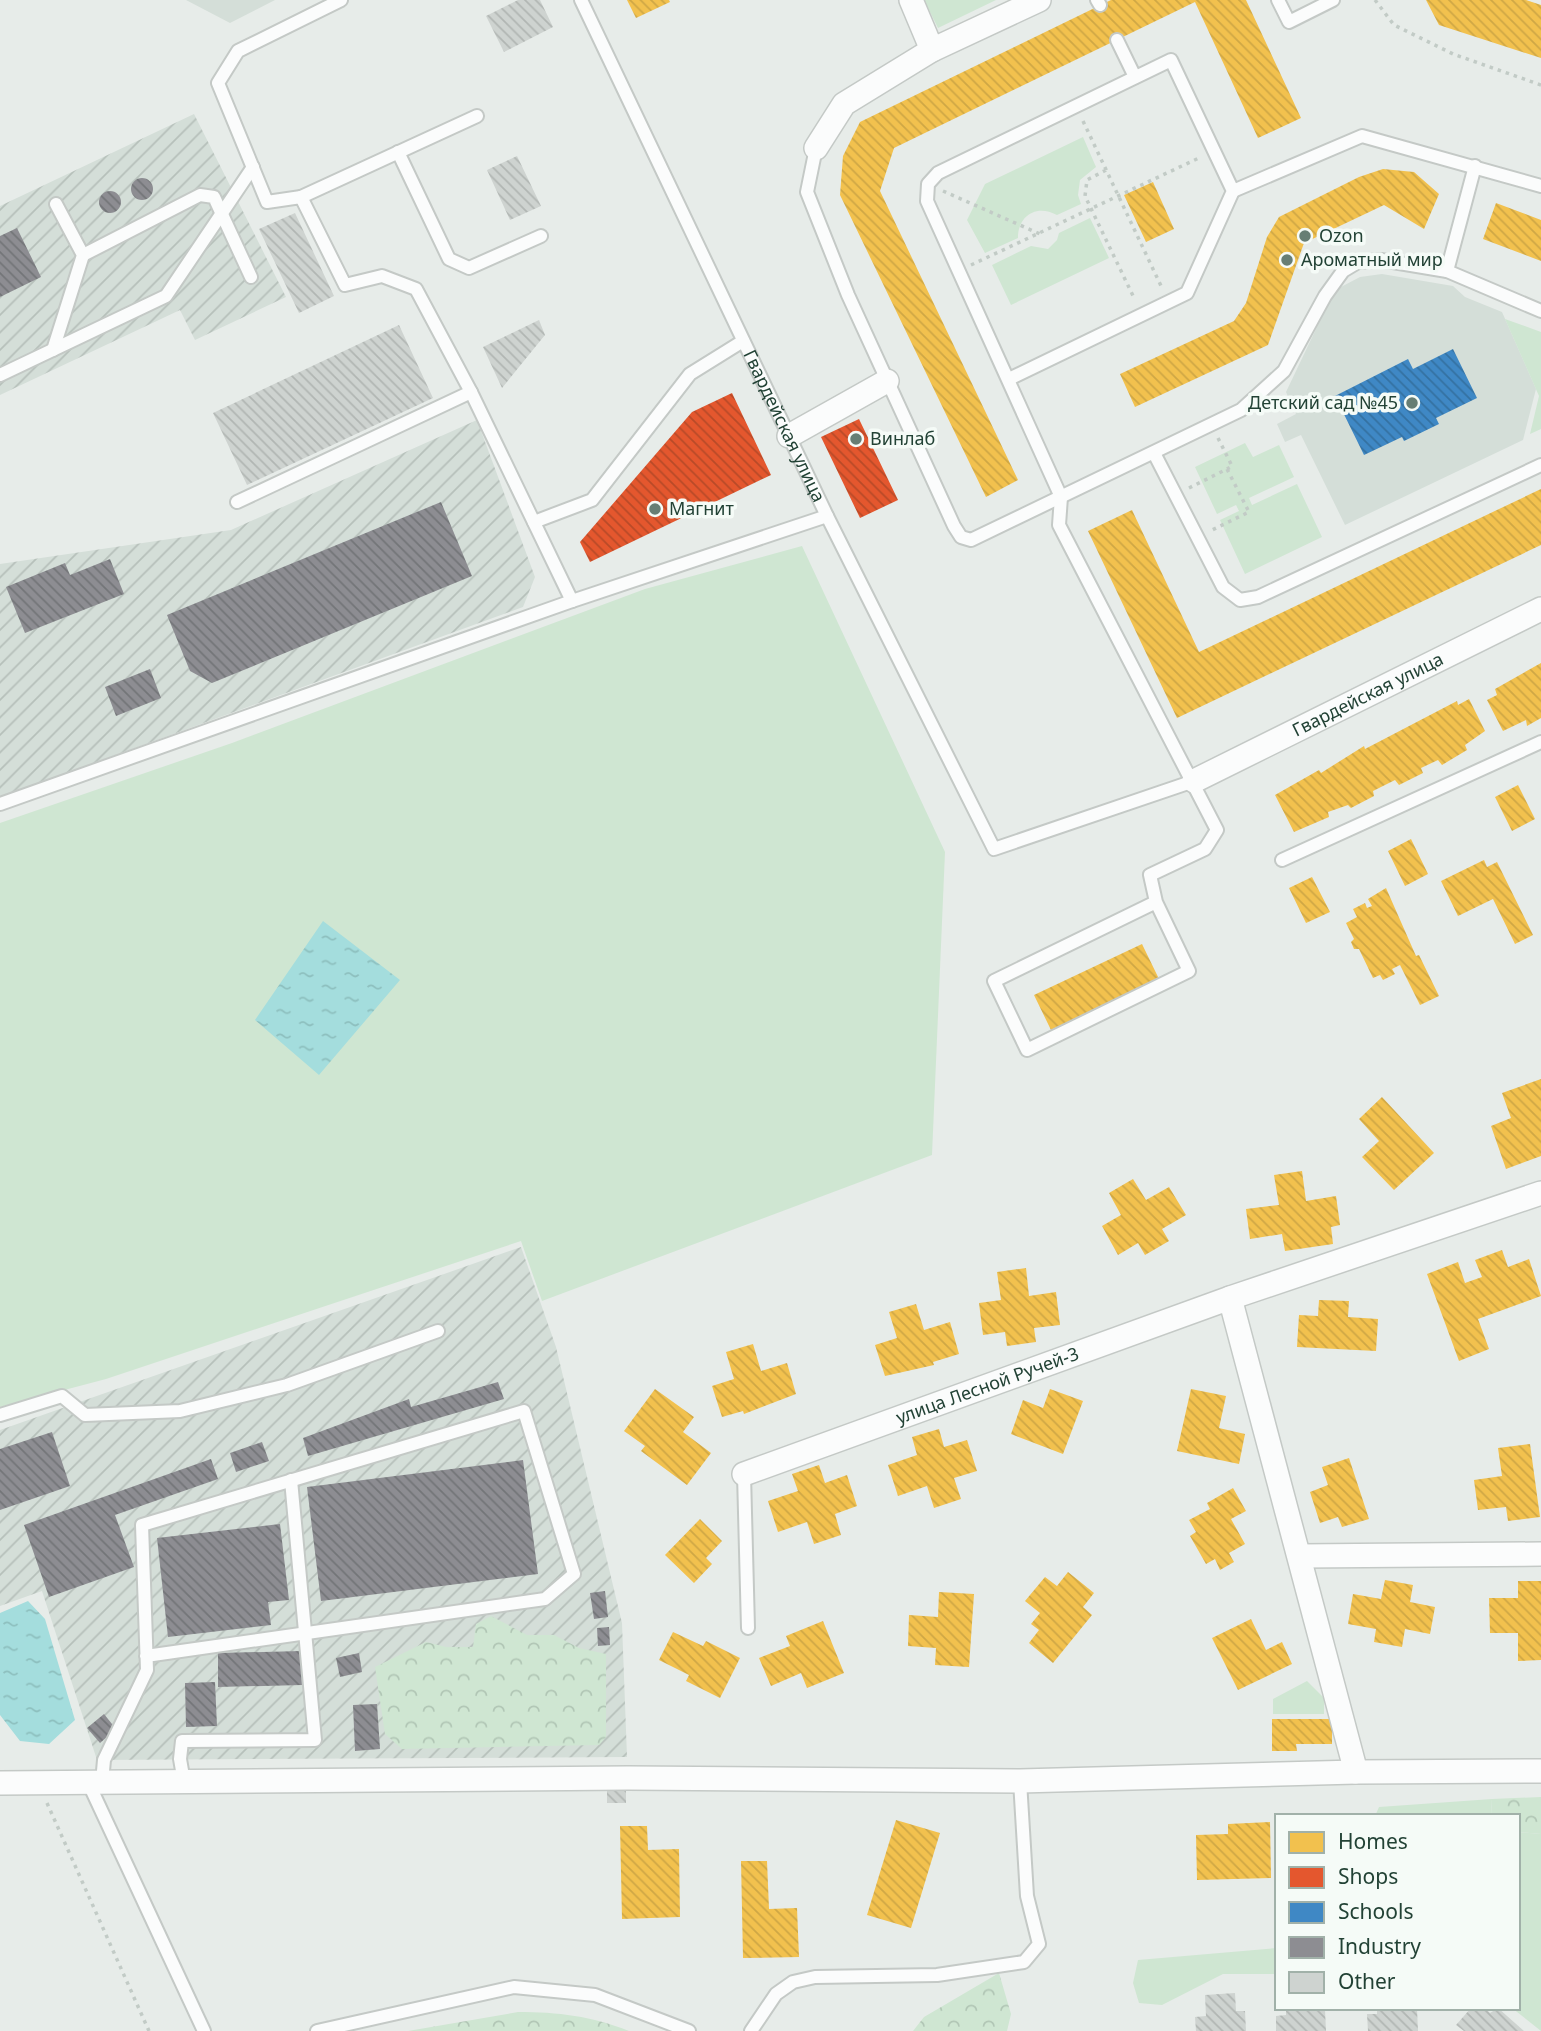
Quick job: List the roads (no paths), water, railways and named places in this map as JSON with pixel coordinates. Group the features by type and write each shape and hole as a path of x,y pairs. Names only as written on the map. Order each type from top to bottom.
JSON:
{"street":[{"path":"911,0 932,50"},
{"path":"816,148 844,104 932,50 1039,0"},
{"path":"789,436 887,381"},
{"name":"Гвардейская улица","path":"1194,781 1541,609"},
{"name":"улица Лесной Ручей-3","path":"744,1474 1230,1298 1541,1193"},
{"path":"1230,1298 1356,1772"},
{"path":"1300,1556 1541,1554"},
{"path":"0,1783 614,1778 1020,1781 1356,1772 1541,1771"}],"lane":[{"path":"341,0 238,51 218,83 267,202 301,197 477,116"},
{"name":"Гвардейская улица","path":"581,0 827,516 995,849 1194,781"},
{"path":"1278,0 1289,22 1333,0"},
{"path":"1117,40 1135,78"},
{"path":"1156,902 994,981 1027,1050 1189,971 1156,902 1150,875 1205,849 1217,830 1194,781 1059,525 1061,497 927,201 928,184 938,173 1171,60 1233,191"},
{"path":"1009,379 1187,293 1233,191 1362,136 1541,186"},
{"path":"816,148 807,192 848,295 887,381 961,537 971,540 1241,410 1284,371 1342,271 1358,262 1381,260 1447,271 1541,311"},
{"path":"398,152 449,259 469,268 541,236"},
{"path":"1447,271 1475,166"},
{"path":"0,375 166,296 253,167"},
{"path":"52,350 83,255 200,195 214,197 251,276"},
{"path":"301,197 345,285 382,276 416,289 471,392 572,601"},
{"path":"56,204 83,255"},
{"path":"534,522 592,500 690,374 743,341"},
{"path":"237,502 471,392"},
{"path":"1154,453 1223,587 1240,600 1258,597 1541,465"},
{"path":"0,804 572,601 827,516"},
{"path":"1282,860 1541,742"},
{"path":"0,1415 62,1396 85,1415 180,1411 287,1385 438,1331"},
{"path":"146,1656 545,1599 574,1574 524,1411 142,1525 146,1656 147,1670 95,1782 204,2031"},
{"path":"744,1474 748,1628"},
{"path":"184,1782 180,1759 183,1741 315,1740 291,1480"},
{"path":"751,2031 776,1994 793,1982 815,1978 937,1975 1024,1962 1039,1944 1027,1896 1020,1781"},
{"path":"317,2031 514,1987 595,1995 689,2031"}],"water":[{"path":"323,921 400,980 319,1075 255,1020"},
{"path":"28,1601 45,1619 75,1720 49,1744 20,1741 0,1715 0,1613"}],"place":[{"name":"Ozon","path":"1305,236"},
{"name":"Ароматный мир","path":"1287,260"},
{"name":"Детский сад №45","path":"1412,403"},
{"name":"Винлаб","path":"856,439"},
{"name":"Магнит","path":"655,509"}]}
